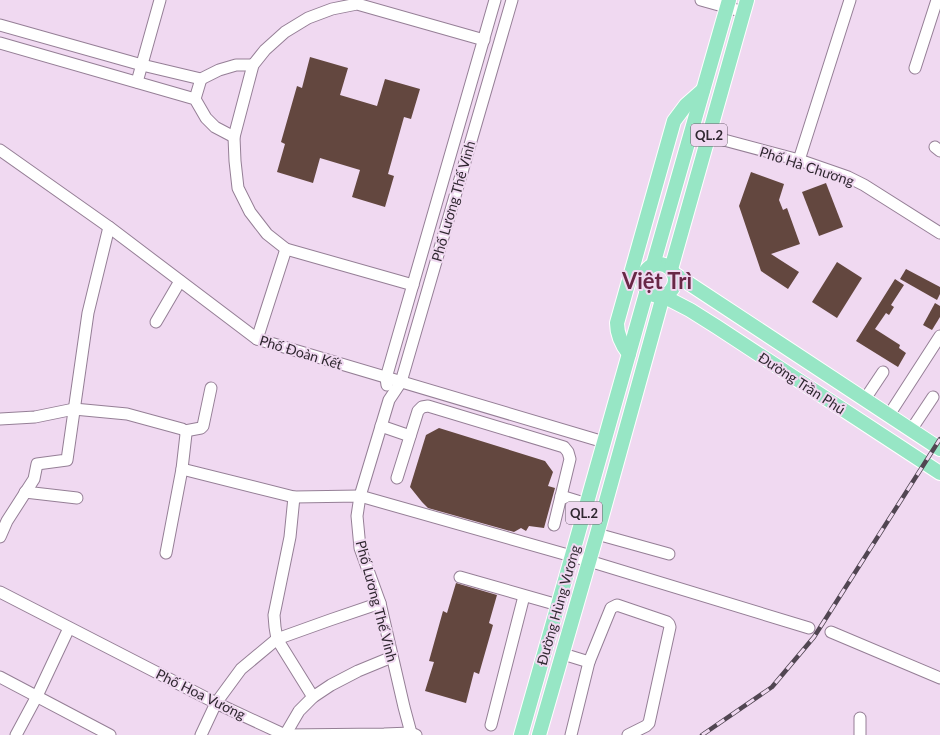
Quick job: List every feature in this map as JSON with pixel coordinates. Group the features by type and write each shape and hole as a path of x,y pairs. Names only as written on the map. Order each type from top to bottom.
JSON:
{"main road":[{"name":"QL.2","path":"647,290 643,284 644,276 647,270 653,265 728,4"},
{"name":"QL.2","path":"663,296 670,292 673,287 675,279 672,271 746,6"},
{"path":"629,354 624,348 620,339 617,331 617,323 640,240 674,121 686,105 703,90"},
{"path":"653,265 663,264 672,271"},
{"name":"Đường Trần Phú","path":"672,271 940,449"},
{"path":"647,290 654,295 663,296"},
{"name":"Đường Hùng Vương","path":"521,735 647,290"},
{"name":"Đường Hùng Vương","path":"540,735 663,296"},
{"name":"Đường Trần Phú","path":"663,296 717,327 940,473"}],"street":[{"path":"137,82 160,0"},
{"name":"Phố Lương Thế Vinh","path":"389,400 386,378 495,0"},
{"name":"Phố Lương Thế Vinh","path":"414,734 404,707 380,603 360,548 357,516 360,496 381,426 389,400 400,382 512,0"},
{"path":"701,0 746,6"},
{"path":"800,160 850,0"},
{"path":"915,68 937,0"},
{"path":"413,285 286,249 267,234 250,212 238,188 234,136 253,65 265,50 291,28 308,18 332,9 358,2 484,40"},
{"path":"0,25 142,65 202,79 219,70 236,65 253,65"},
{"path":"0,43 195,98 206,118 215,127 234,136"},
{"path":"195,98 202,79"},
{"name":"Phố Hà Chương","path":"709,136 800,160 848,177 864,185 940,233"},
{"name":"Phố Đoàn Kết","path":"0,150 109,227 257,339 604,442"},
{"path":"448,162 463,166"},
{"path":"0,537 4,518 26,492 34,479 37,464 67,460 88,313 109,227"},
{"path":"257,339 286,249"},
{"path":"156,322 180,281"},
{"path":"889,415 940,336"},
{"path":"865,399 883,372"},
{"path":"0,420 35,417 74,409 127,414 185,431 201,428 203,426 211,388"},
{"path":"911,430 933,397"},
{"path":"397,478 418,411 422,407 428,406 564,447 568,452 570,459 554,525"},
{"path":"381,426 410,436"},
{"path":"166,554 182,469 186,434 185,431"},
{"path":"182,469 294,497 360,496 572,556 809,628"},
{"path":"26,492 77,498"},
{"path":"561,496 587,504"},
{"path":"294,497 290,537 274,615 277,639 313,697"},
{"path":"597,534 669,554"},
{"path":"460,577 558,605"},
{"name":"Phố Hoa Vương","path":"0,592 216,703 285,735 414,734"},
{"path":"491,725 524,596"},
{"path":"201,735 216,703 241,668 277,639 380,603"},
{"path":"571,735 589,662 611,608 614,606 667,622 670,626 649,723 628,735"},
{"path":"16,735 37,696 69,628"},
{"path":"831,632 940,678"},
{"path":"563,654 589,662"},
{"path":"285,735 299,711 313,697 331,685 358,671 392,657"},
{"path":"0,677 110,735"},
{"path":"860,718 860,735"}],"building":[{"path":"310,57 348,68 340,95 377,106 385,79 420,89 411,119 404,117 388,174 394,176 385,207 352,197 360,170 320,158 313,183 277,172 285,144 281,142 297,86 302,88"},
{"path":"751,172 784,184 779,200 783,210 787,208 800,244 771,254 799,272 788,289 761,271 739,206"},
{"path":"826,183 843,227 819,236 802,192"},
{"path":"837,262 862,278 837,318 812,302"},
{"path":"906,269 940,287 940,294 937,300 900,279"},
{"path":"895,279 904,285 891,305 894,307 889,315 886,313 875,329 900,345 899,348 906,353 898,367 856,341"},
{"path":"935,303 940,306 940,317 932,330 923,325"},
{"path":"439,428 545,461 553,472 548,486 555,488 544,528 529,526 526,531 521,528 514,532 428,508 410,487 426,435"},
{"path":"456,583 497,595 489,623 493,625 479,674 474,672 466,703 425,691 434,662 429,661 443,611 447,613"}],"railway":[{"path":"702,735 772,687 814,637 940,439"}],"district":[{"name":"Việt Trì","path":"657,280"}]}
